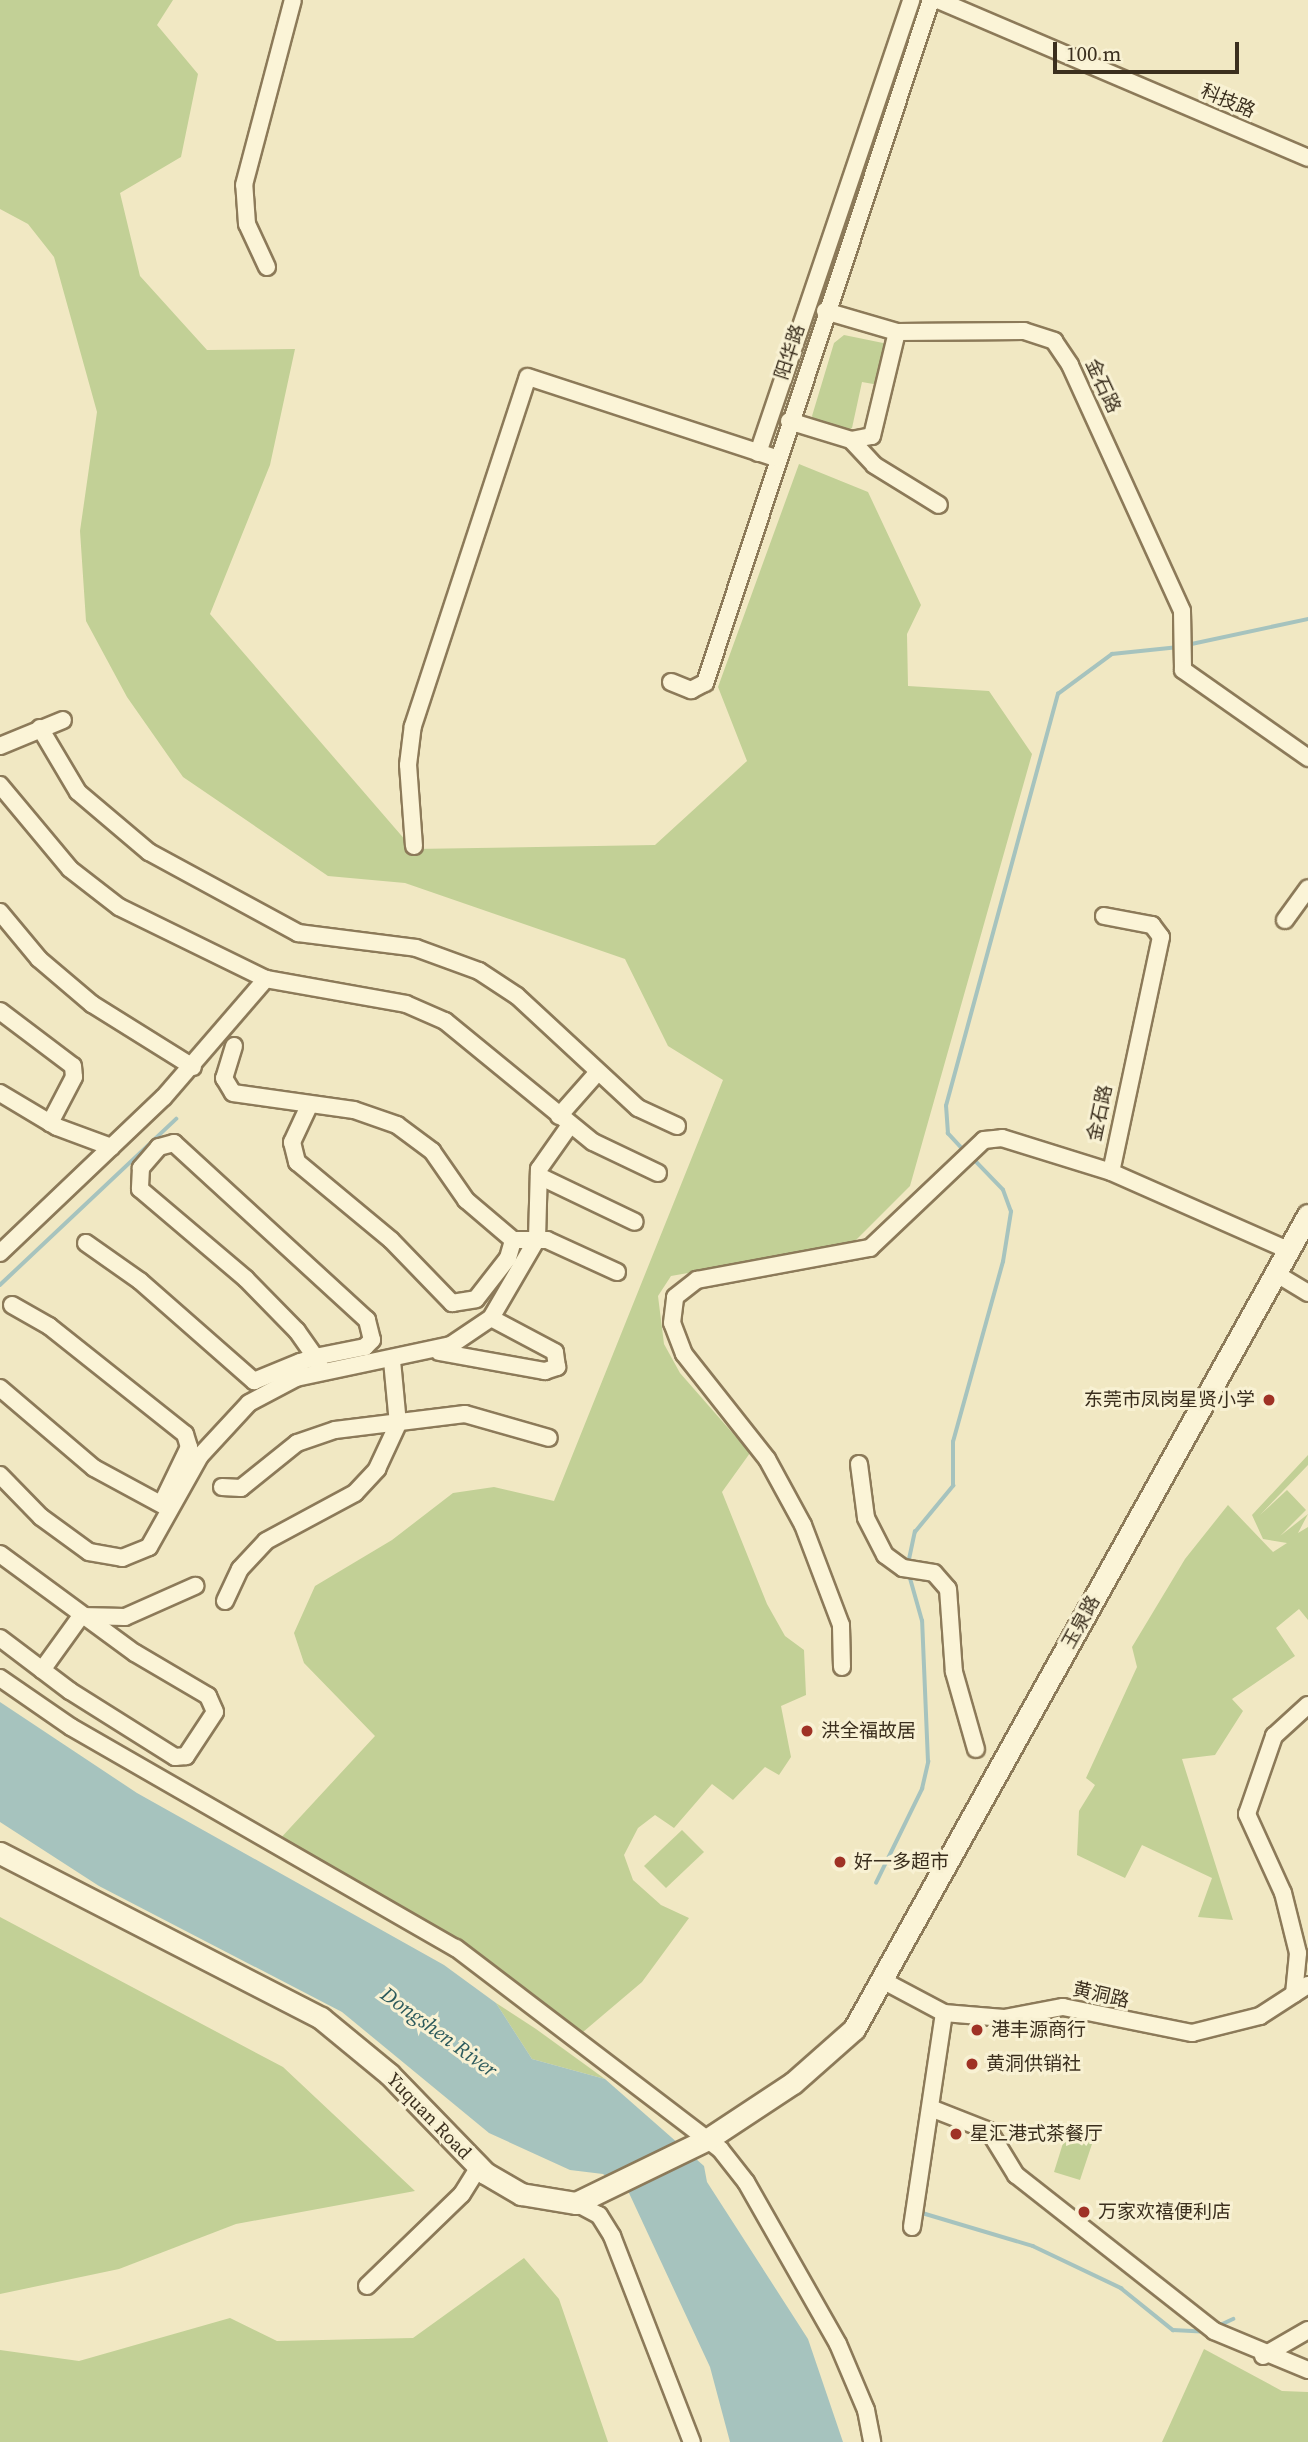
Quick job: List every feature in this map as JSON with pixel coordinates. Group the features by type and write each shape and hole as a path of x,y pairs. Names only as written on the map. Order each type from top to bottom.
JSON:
{"street":[{"path":"267,267 247,224 244,185 293,0"},
{"name":"阳华路","path":"758,453 911,0"},
{"name":"阳华路","path":"671,682 691,690 705,683 776,458 931,0"},
{"name":"科技路","path":"938,0 1308,158"},
{"name":"金石路","path":"825,311 897,332 1024,331 1063,352 1182,611 1183,670 1308,758"},
{"path":"789,421 851,440 872,436 897,332"},
{"path":"414,846 408,765 412,726 528,377 776,458"},
{"path":"851,440 874,466 939,505"},
{"path":"0,746 63,720"},
{"path":"40,728 78,792 149,852 298,933 416,948 469,965 517,996 597,1073 638,1108 677,1126"},
{"path":"0,785 91,888 188,945 266,979 406,1004 445,1021 484,1046 565,1121 618,1157 658,1173"},
{"path":"1285,920 1308,888"},
{"path":"0,912 39,959 92,1004 193,1067"},
{"name":"金石路","path":"1104,916 1152,925 1161,937 1111,1172"},
{"path":"1,1251 193,1067 266,979"},
{"path":"0,1011 73,1066 74,1077 50,1123"},
{"path":"233,1046 224,1078 233,1093 308,1108 354,1110 397,1125 432,1151 472,1206 513,1240 537,1239 617,1272"},
{"path":"167,1507 200,1456 231,1418 271,1389 318,1364 392,1360 430,1352 491,1318 537,1239 538,1176 565,1121 597,1073"},
{"path":"0,1093 50,1123 111,1147"},
{"path":"308,1108 292,1142 297,1162 391,1240 452,1303 476,1299 508,1258 513,1240"},
{"path":"842,1667 841,1625 803,1525 767,1459 684,1354 673,1306 680,1289 697,1280 870,1248 967,1152 1002,1138 1111,1172 1288,1250"},
{"path":"86,1243 140,1281 245,1377 267,1378 318,1364 365,1348 373,1327 183,1148 159,1147 138,1175 140,1189 225,1258 318,1364"},
{"path":"538,1176 635,1222"},
{"name":"玉泉路","path":"882,1980 1308,1215"},
{"path":"1275,1273 1308,1293"},
{"path":"0,1475 62,1535 100,1556 122,1558 149,1547 189,1447 185,1434 49,1326 12,1305"},
{"path":"430,1352 545,1371 557,1367 555,1352 491,1318"},
{"path":"225,1601 240,1569 266,1541 367,1483 398,1424 392,1360"},
{"path":"0,1388 94,1468 146,1501 167,1507"},
{"path":"222,1487 241,1488 284,1451 314,1436 465,1415 549,1438"},
{"path":"859,1464 870,1530 885,1555 911,1569 942,1580 952,1601 954,1672 976,1749"},
{"path":"0,1554 81,1616 214,1701 215,1712 187,1756 175,1757 118,1724 0,1638"},
{"path":"81,1616 125,1617 195,1586"},
{"path":"42,1670 81,1616"},
{"path":"0,1678 71,1727 456,1948 708,2139 746,2182 838,2344 866,2410 872,2442"},
{"path":"1301,1990 1297,1953 1283,1892 1247,1814 1275,1736 1308,1705"},
{"name":"Yuquan Road","path":"0,1853 321,2018 390,2074 479,2167 521,2193 576,2203"},
{"path":"692,2442 607,2225 576,2203 708,2139 793,2083 854,2029 882,1980"},
{"name":"黄洞路","path":"882,1980 944,2013 1003,2018 1063,2007 1147,2028 1202,2032 1260,2016 1301,1990"},
{"path":"912,2227 933,2109 944,2013"},
{"path":"933,2109 989,2132 1016,2175 1214,2331 1263,2356 1308,2370"},
{"path":"367,2286 462,2194 479,2167"},
{"path":"1263,2356 1308,2330"}],"green space":[{"path":"0,0 173,0 157,25 198,74 181,157 120,193 140,276 207,350 295,349 270,465 210,614 413,849 655,845 747,761 718,687 799,464 868,492 921,605 907,634 908,686 989,691 1032,754 910,1186 852,1244 671,1276 658,1296 664,1344 680,1373 750,1453 722,1492 767,1604 785,1636 804,1650 806,1695 781,1706 791,1757 779,1775 765,1767 733,1800 712,1784 674,1828 655,1815 638,1828 624,1855 633,1880 661,1905 689,1918 642,1982 583,2032 426,1926 278,1841 375,1736 304,1663 294,1633 315,1586 392,1540 453,1493 494,1487 554,1501 723,1080 668,1046 625,959 405,883 328,876 183,777 127,697 86,621 80,531 97,412 54,257 28,224 0,209"},
{"path":"844,335 888,344 879,385 862,382 852,428 843,432 816,425 812,416 834,343"},
{"path":"1308,1455 1308,1465 1260,1515 1287,1490 1306,1510 1280,1536 1308,1514 1298,1533 1308,1527 1308,1620 1299,1609 1276,1628 1295,1656 1232,1699 1243,1711 1215,1755 1182,1759 1233,1920 1198,1917 1212,1878 1142,1845 1125,1878 1077,1855 1079,1811 1095,1785 1086,1778 1137,1667 1132,1647 1185,1559 1228,1505 1273,1552 1287,1543 1263,1539 1252,1515"},
{"path":"682,1830 704,1852 666,1888 644,1866"},
{"path":"0,1917 283,2067 415,2191 236,2224 119,2269 0,2294"},
{"path":"496,2003 536,2029 605,2079 532,2059"},
{"path":"1069,2124 1096,2132 1080,2180 1054,2172"},
{"path":"524,2258 559,2299 608,2442 0,2442 0,2350 79,2361 230,2318 277,2341 413,2338"},
{"path":"1204,2349 1282,2391 1308,2392 1308,2442 1162,2442"}],"water":[{"name":"Dongshen River","path":"0,1702 137,1793 444,1965 496,2003 532,2059 605,2079 704,2166 707,2182 808,2339 843,2442 730,2442 710,2367 629,2193 603,2174 570,2170 489,2133 342,2012 99,1886 0,1822"}],"waterway":[{"path":"1187,645 1308,619"},
{"path":"965,1152 948,1134 946,1106 1058,694 1112,654 1179,647"},
{"path":"0,1285 176,1119"},
{"path":"908,1564 915,1532 953,1486 953,1442 1003,1262 1011,1212 1003,1190 971,1157"},
{"path":"876,1883 922,1789 928,1762 922,1621 909,1575"},
{"path":"919,2212 1033,2246 1121,2288 1173,2330 1206,2332"},
{"path":"1216,2327 1233,2319"}],"place":[{"name":"东莞市凤岗星贤小学","path":"1269,1400"},
{"name":"洪全福故居","path":"807,1731"},
{"name":"好一多超市","path":"840,1862"},
{"name":"港丰源商行","path":"977,2030"},
{"name":"黄洞供销社","path":"972,2064"},
{"name":"星汇港式茶餐厅","path":"956,2134"},
{"name":"万家欢禧便利店","path":"1084,2212"}]}
